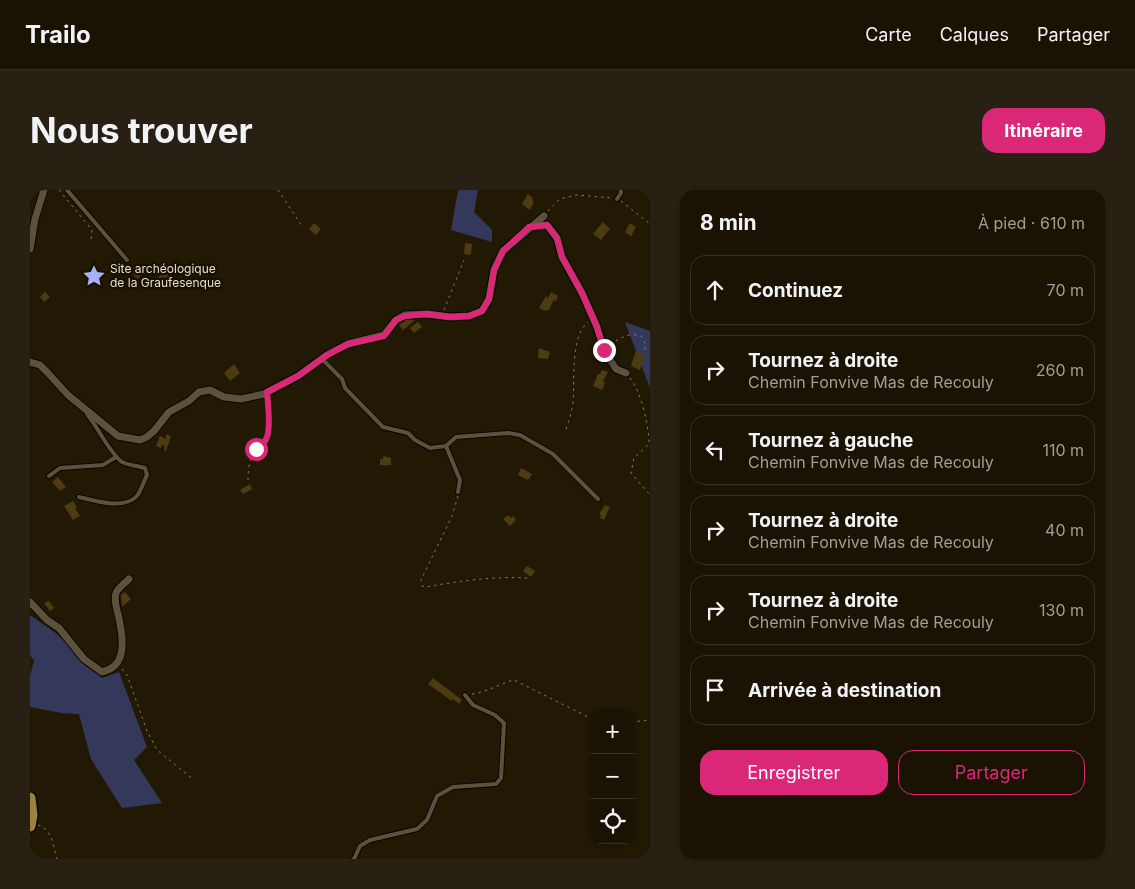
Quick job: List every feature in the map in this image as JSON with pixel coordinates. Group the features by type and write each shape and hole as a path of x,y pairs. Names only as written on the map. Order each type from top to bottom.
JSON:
{"main road":[{"path":"30,798 30,824"}],"street":[{"path":"30,249 34,219 44,190"},
{"path":"30,362 40,366 68,395 118,436 140,440 154,431 169,412 199,392 210,390 224,396 241,399 267,392 298,376 348,344 384,336 396,320 405,316 427,314 469,316 482,311 489,299 494,270 503,251 544,216"},
{"path":"529,227 547,225 557,238 562,257 582,293 593,318 603,349 616,369 626,372"},
{"path":"30,602 46,620 59,628 84,659 102,672 111,670 118,664 122,650 121,626 115,602 116,592 129,579"}],"lane":[{"path":"67,190 127,260"},
{"path":"617,199 621,193 620,190"},
{"path":"322,359 342,380 345,388 384,427 408,433 415,440 430,448 446,446 456,437 508,433 520,435 553,454 598,499"},
{"path":"80,497 106,503 126,502 136,496 148,475 145,468 123,463 116,457 96,425 81,406"},
{"path":"446,446 460,480 458,492"},
{"path":"49,476 60,468 103,465 116,457"},
{"path":"354,859 360,846 370,840 417,828 427,820 437,796 453,786 496,784 501,778 504,723 495,715 473,705 465,695"}],"path":[{"path":"59,190 92,230 91,240"},
{"path":"278,190 302,226"},
{"path":"544,216 560,199 576,195 617,199 625,202 650,224"},
{"path":"442,316 464,260"},
{"path":"566,429 572,408 577,345 580,332 584,325 593,318"},
{"path":"603,349 623,337 633,334 642,336 646,343 645,353"},
{"path":"626,372 636,385 649,432 649,444 634,458 632,473 650,495"},
{"path":"248,480 251,457 256,449 264,443 269,429 267,392"},
{"path":"458,492 452,516 421,580 422,586 513,577 528,578"},
{"path":"118,664 127,675 147,731 157,750 194,780"},
{"path":"465,695 485,692 514,680 590,718"},
{"path":"635,722 650,720"},
{"path":"30,824 47,829 50,833 57,859"}],"shaded area":[{"path":"458,190 478,190 474,212 492,230 492,242 451,230"},
{"path":"625,322 650,331 650,388"},
{"path":"30,615 57,634 102,678 119,672 147,747 134,760 162,803 122,808 91,759 79,714 30,707 30,676 34,661 30,655"}],"building":[{"path":"528,194 533,198 534,202 530,210 522,204"},
{"path":"603,222 610,229 601,240 593,234"},
{"path":"314,223 321,229 316,235 309,229"},
{"path":"630,223 636,227 631,236 625,232"},
{"path":"465,243 472,244 471,255 464,254"},
{"path":"139,264 146,271 137,279 131,272"},
{"path":"175,265 179,271 159,283 156,279"},
{"path":"45,292 50,297 44,302 40,297"},
{"path":"551,292 558,296 556,301 554,300 548,311 539,308 546,296 548,298"},
{"path":"406,320 415,320 403,330 399,325"},
{"path":"418,322 422,327 414,333 410,328"},
{"path":"539,348 550,352 548,359 538,358"},
{"path":"636,351 645,355 640,370 631,366"},
{"path":"234,364 240,373 230,381 224,373"},
{"path":"602,370 608,372 603,381 605,383 602,390 593,386 598,374"},
{"path":"166,434 171,436 166,451 164,451 165,446 162,445 161,448 156,446 160,436 166,439"},
{"path":"383,456 391,458 391,465 380,465 380,459 383,459"},
{"path":"521,468 532,474 528,480 518,475"},
{"path":"58,477 66,487 60,491 52,482"},
{"path":"250,484 252,489 243,494 240,490"},
{"path":"73,501 80,516 73,520 64,506"},
{"path":"605,505 610,507 604,520 600,518 601,515 599,514"},
{"path":"508,515 511,518 513,516 516,520 510,526 503,519"},
{"path":"527,566 535,571 531,577 523,571"},
{"path":"125,592 131,599 122,607 121,595"},
{"path":"49,601 54,608 50,611 44,603"},
{"path":"433,678 462,700 459,704 428,684"}],"place":[{"name":"Site archéologique de la Graufesenque","path":"94,276"}],"route":[{"path":"256,449 264,443 269,429 267,392 298,376 327,355 348,344 384,336 396,320 405,316 427,314 450,317 469,316 482,311 489,299 494,270 503,251 529,227 547,225 557,238 562,257 582,293 597,327 604,350"}]}
